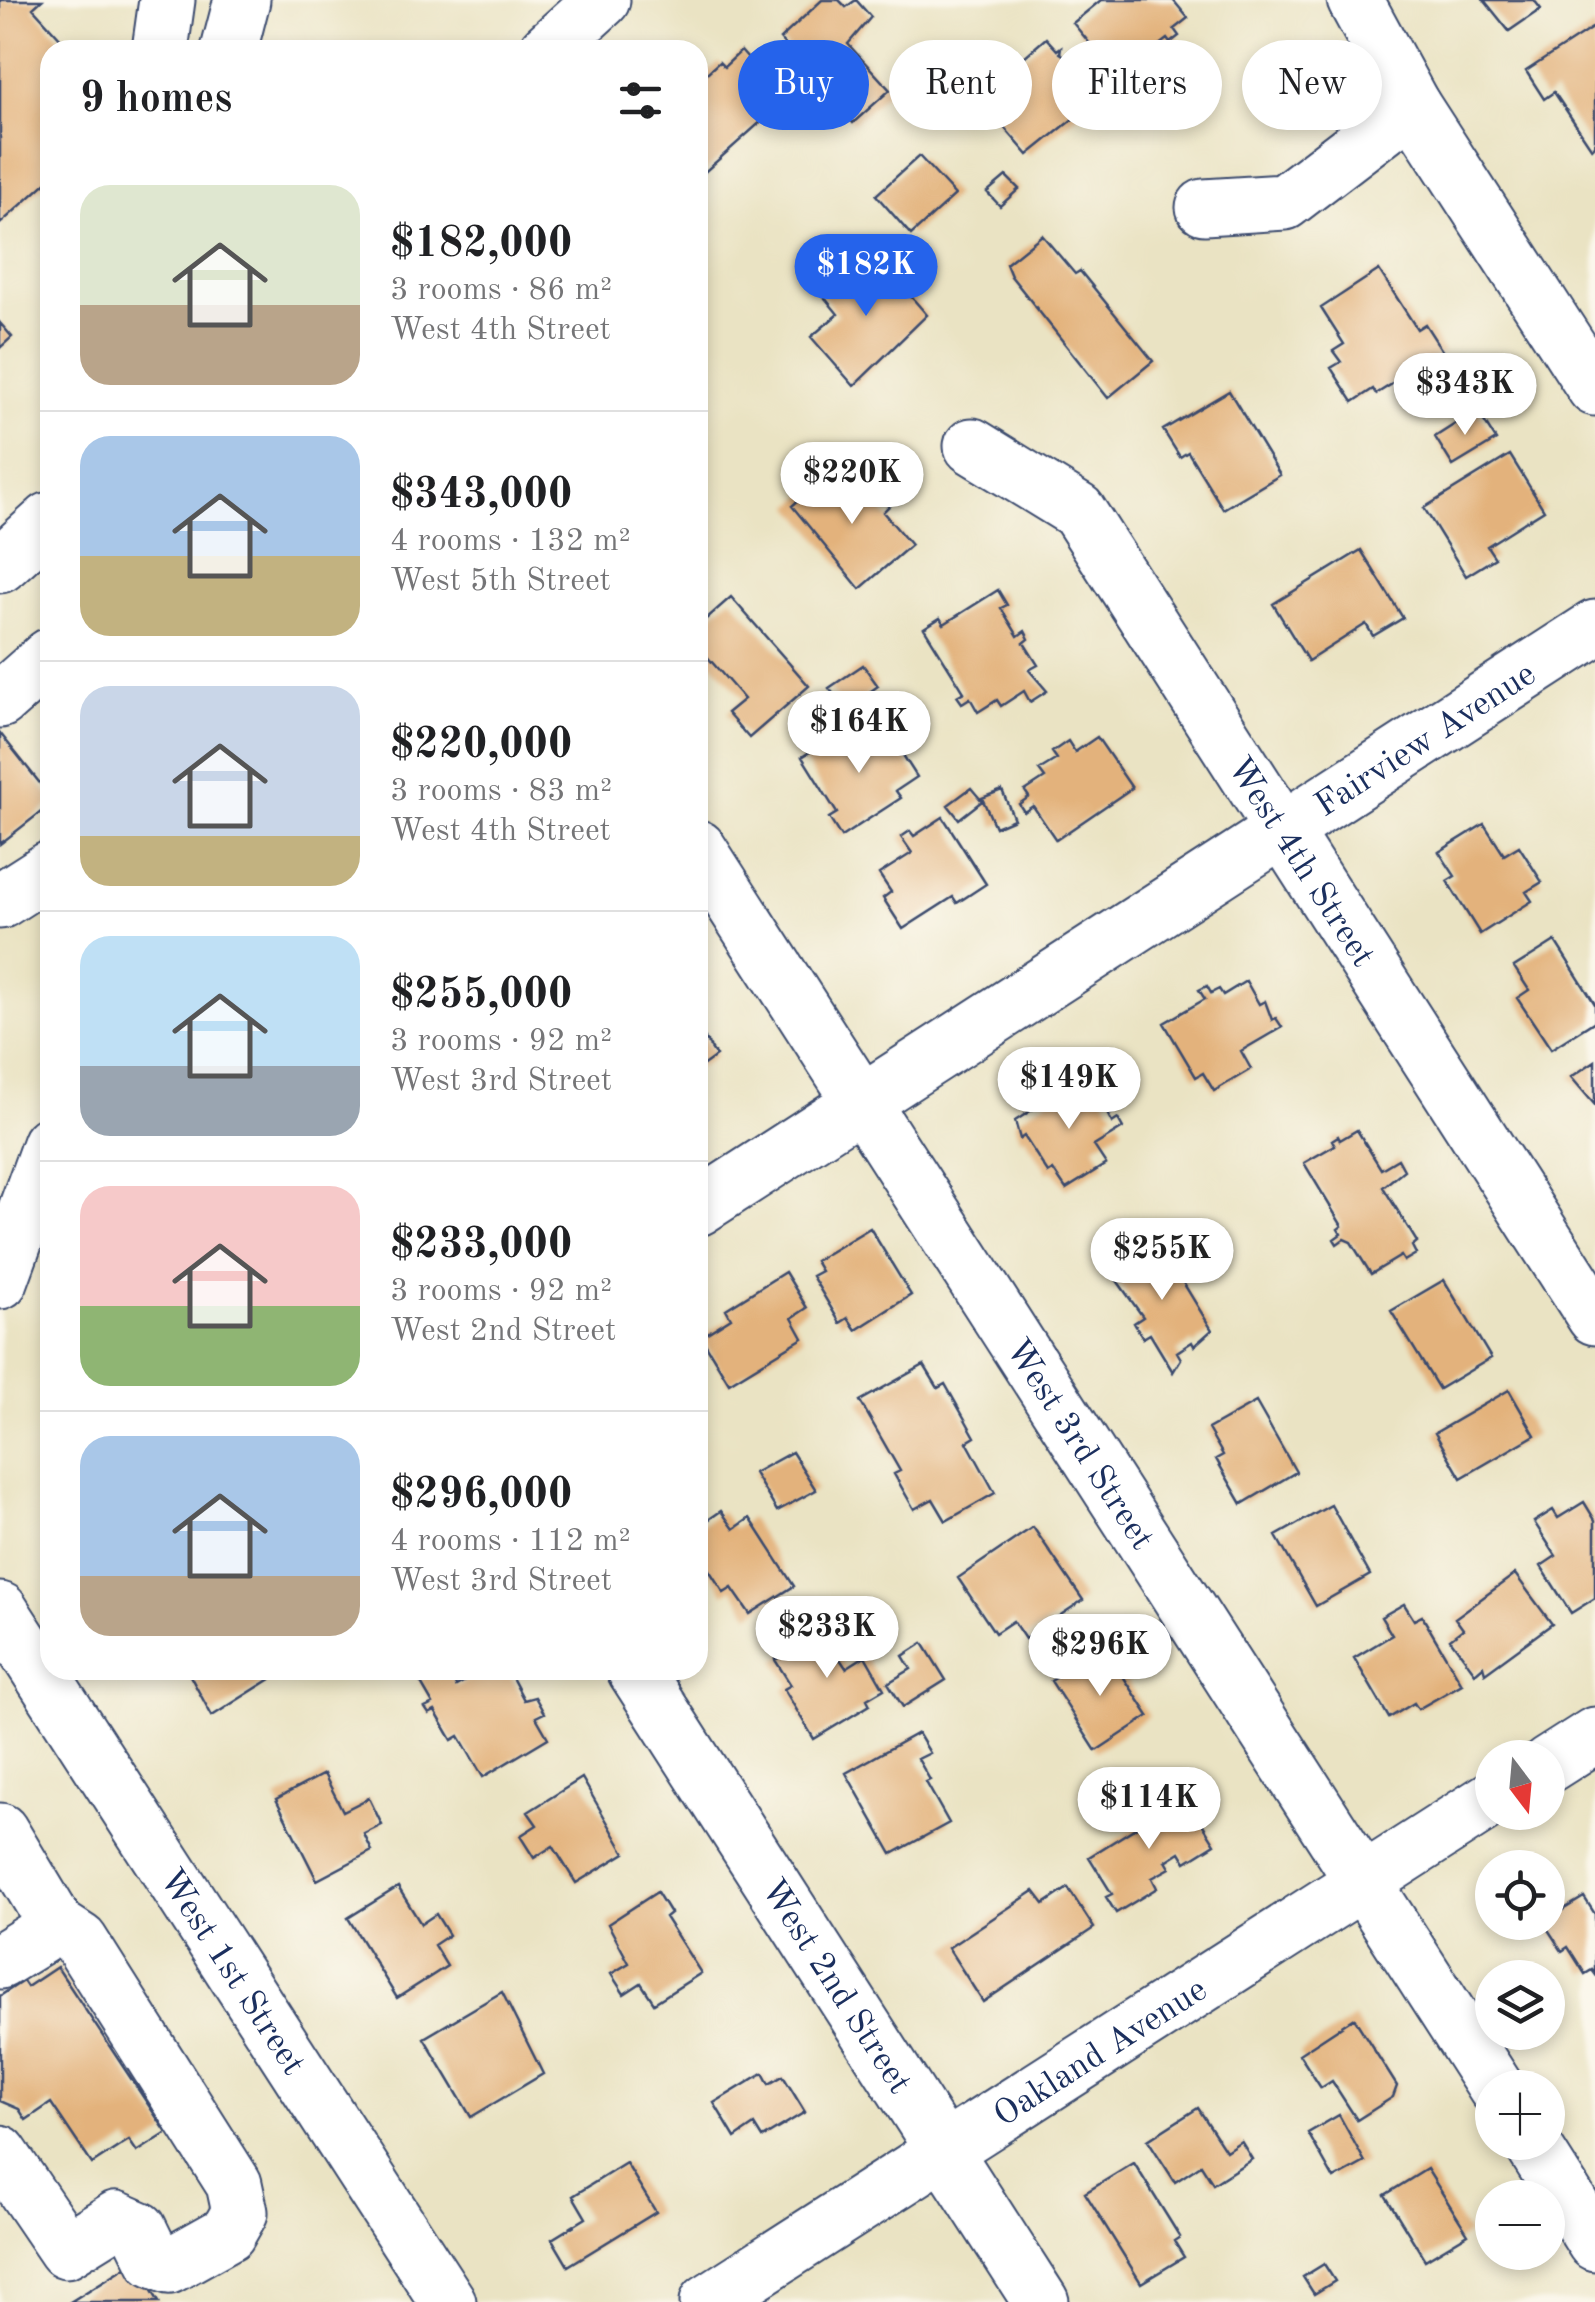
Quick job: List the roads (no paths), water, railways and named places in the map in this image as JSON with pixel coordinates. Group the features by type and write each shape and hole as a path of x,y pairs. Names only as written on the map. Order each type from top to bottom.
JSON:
{"street":[{"path":"162,40 168,0"},
{"path":"232,40 242,0"},
{"path":"558,40 602,0"},
{"path":"1355,0 1412,105 1595,388"},
{"path":"1204,207 1285,202 1412,105"},
{"name":"West 4th Street","path":"972,446 1078,511 1595,1317"},
{"path":"0,566 40,529"},
{"name":"Fairview Avenue","path":"708,1202 1595,628"},
{"path":"0,700 40,665"},
{"name":"West 3rd Street","path":"708,864 1484,2070"},
{"path":"0,901 40,875"},
{"path":"0,1281 40,1171"},
{"name":"West 1st Street","path":"17,1629 40,1665"},
{"name":"West 1st Street","path":"50,1680 448,2302"},
{"name":"West 2nd Street","path":"640,1680 1040,2302"},
{"path":"1565,1754 1595,1735"},
{"name":"Oakland Avenue","path":"708,2302 1475,1810"},
{"path":"0,1831 57,1926 80,1941 234,2184 240,2212 228,2233 168,2266 154,2260 138,2228 116,2219 66,2250 0,2153"},
{"path":"0,1961 57,1926"},
{"path":"1543,2160 1595,2242"}]}
